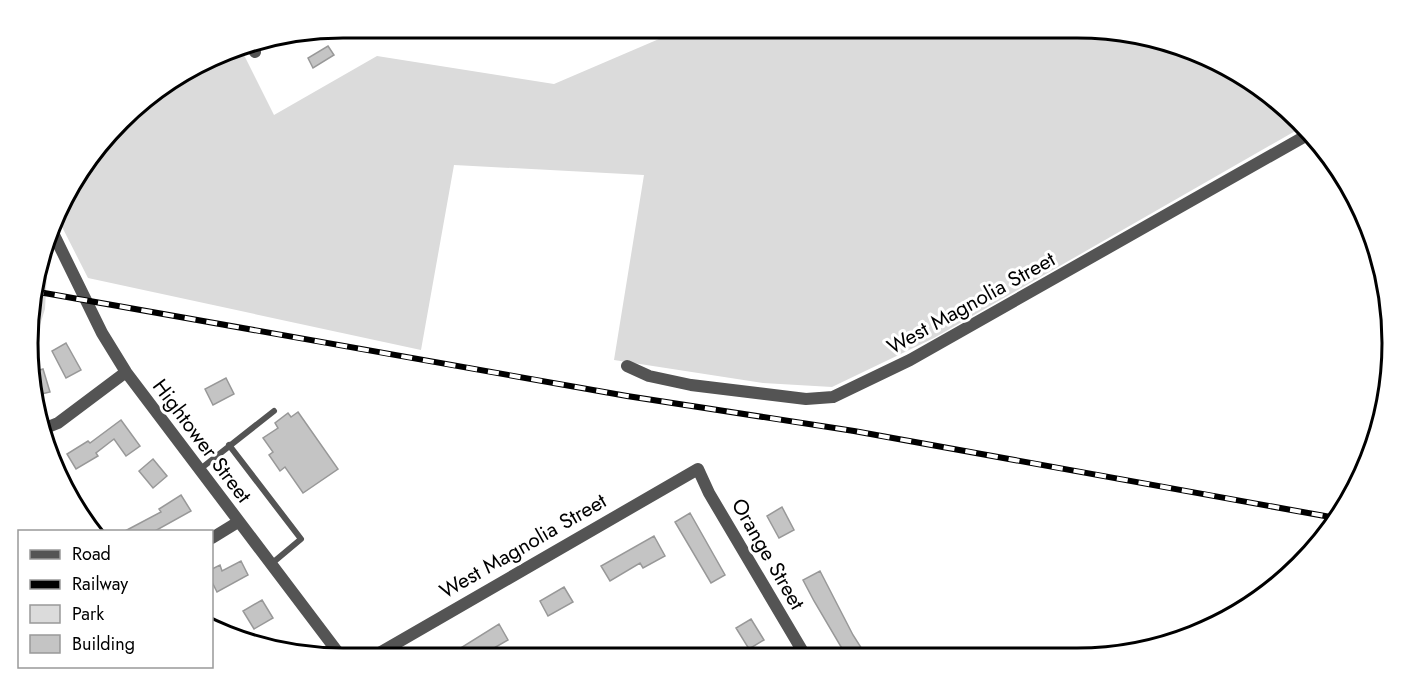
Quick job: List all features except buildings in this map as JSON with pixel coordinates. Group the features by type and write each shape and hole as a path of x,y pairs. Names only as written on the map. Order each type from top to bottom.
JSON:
{"street":[{"name":"West Magnolia Street","path":"627,366 650,376 691,386 806,399 833,397 910,360 1302,138"},
{"name":"Hightower Street","path":"56,239 102,333 126,372 334,648"},
{"path":"49,426 58,423 126,372"},
{"name":"West Magnolia Street","path":"388,648 698,469"},
{"name":"Orange Street","path":"698,469 709,493 801,648"},
{"path":"213,537 238,522"}],"lane":[{"path":"198,470 274,411"},
{"path":"230,445 301,539 270,565"}],"green space":[{"path":"661,38 1096,38 1155,48 1211,69 1246,89 1296,131 934,338 832,387 763,383 614,360 644,175 454,165 421,350 88,278 61,225 89,173 127,127 157,101 190,78 244,54 274,115 377,56 554,84"},
{"path":"47,267 45,309 38,332 40,303"}],"railway":[{"path":"42,293 627,396 854,431 1327,516"}]}
